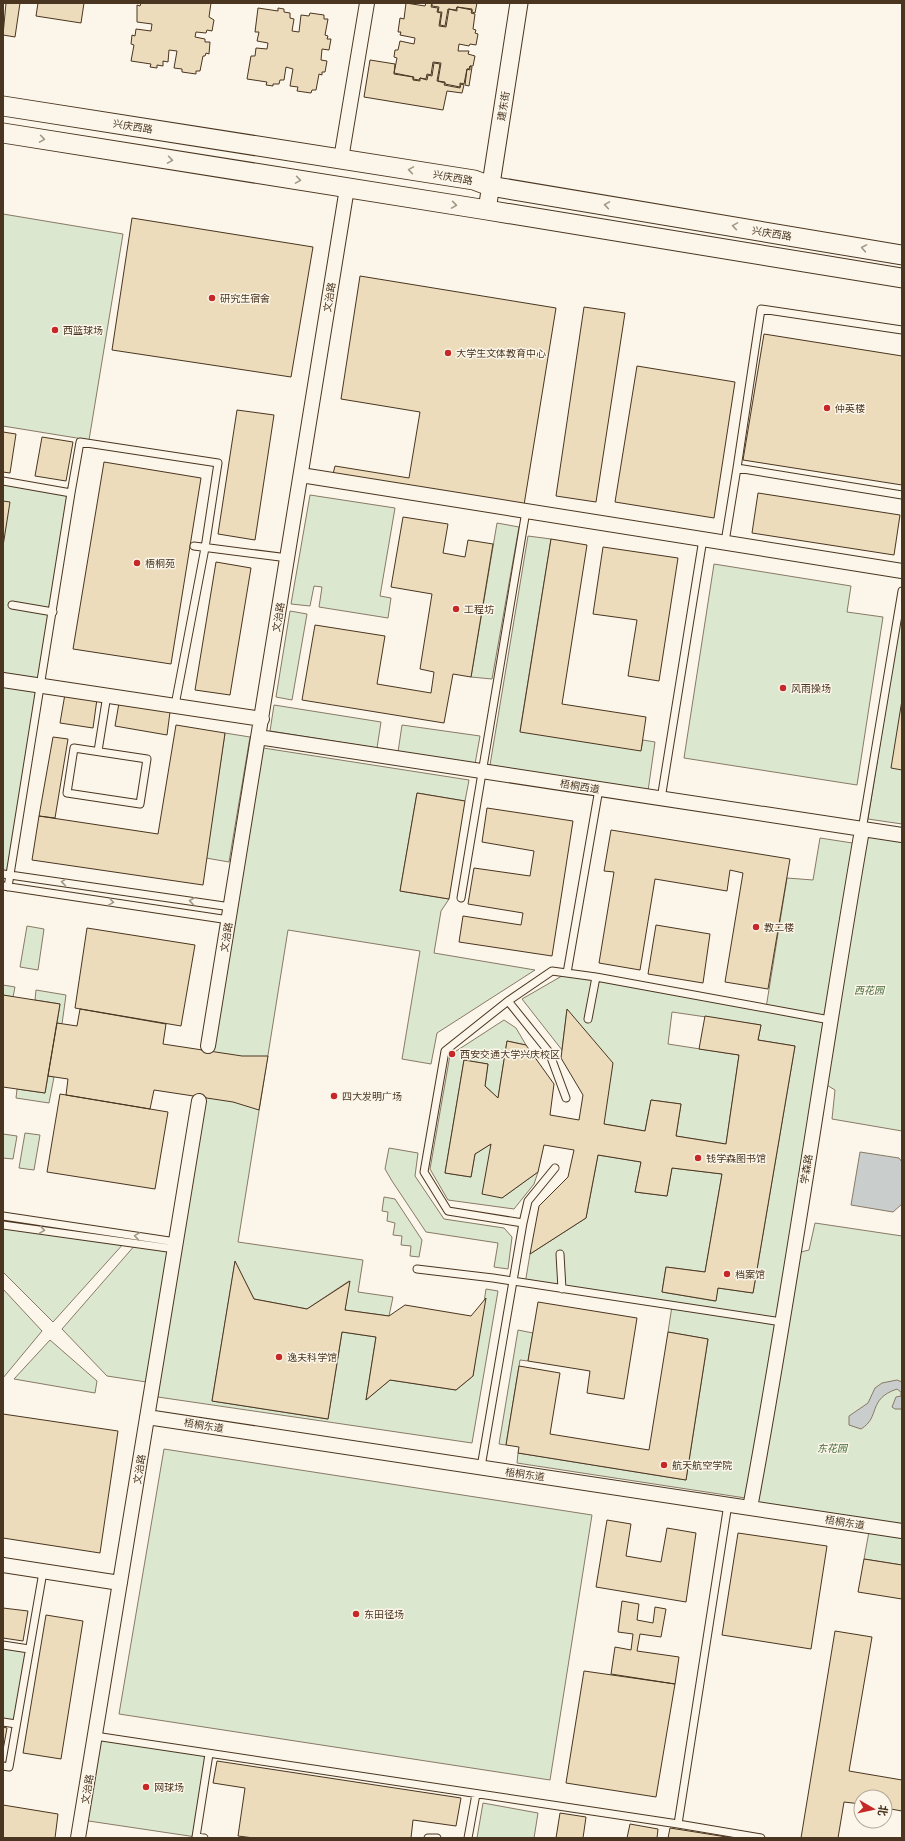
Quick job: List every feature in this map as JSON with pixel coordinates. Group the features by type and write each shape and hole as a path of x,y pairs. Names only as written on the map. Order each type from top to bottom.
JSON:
{"main road":[{"name":"兴庆西路","path":"3,106 474,180 490,186 902,254"},
{"path":"3,133 902,278"}],"street":[{"path":"341,159 367,3"},
{"name":"建东街","path":"487,210 519,3"},
{"name":"文治路","path":"208,1046 347,188"},
{"path":"301,475 902,571"},
{"path":"3,680 262,719"},
{"name":"梧桐西道","path":"258,737 902,835"},
{"name":"学森路","path":"750,1508 782,1322 862,830"},
{"name":"文治路","path":"78,1838 199,1101"},
{"name":"梧桐东道","path":"148,1417 902,1531"},
{"path":"3,1565 120,1583"}],"lane":[{"path":"725,542 761,309 902,330"},
{"path":"175,705 218,463 80,442 41,685 5,886 230,913"},
{"path":"737,468 902,495"},
{"path":"3,481 71,493"},
{"path":"461,898 526,511"},
{"path":"661,799 703,539"},
{"path":"194,546 288,558"},
{"path":"862,830 902,591"},
{"path":"12,605 52,612"},
{"path":"98,751 107,695"},
{"path":"74,748 98,751 147,759 140,804 67,792 74,748"},
{"path":"567,973 599,789"},
{"path":"6,874 230,913"},
{"path":"523,1223 448,1211 424,1172 445,1051 508,1001 552,971 596,977 830,1020"},
{"path":"588,1019 596,977"},
{"path":"508,1001 549,1052 566,1098"},
{"path":"481,1468 528,1201 555,1168"},
{"path":"3,1216 175,1245"},
{"path":"3,1225 175,1245"},
{"path":"560,1254 562,1289"},
{"path":"417,1269 782,1322"},
{"path":"678,1824 728,1504"},
{"path":"3,1766 9,1767 43,1572"},
{"path":"3,1645 29,1649"},
{"path":"3,1722 16,1724"},
{"path":"95,1736 678,1824 761,1838"},
{"path":"204,1838 196,1837 209,1754"},
{"path":"468,1838 476,1794"},
{"path":"428,1838 437,1838"}],"green space":[{"name":"西篮球场","path":"3,214 123,234 89,440 3,426"},
{"path":"3,481 71,493 9,874 3,874"},
{"path":"310,495 395,508 380,596 391,598 388,618 319,607 322,587 314,586 310,606 291,604"},
{"path":"497,523 519,527 492,679 471,677"},
{"path":"528,536 551,539 520,731 641,750 643,740 655,742 648,791 490,765"},
{"name":"风雨操场","path":"714,564 851,586 847,612 883,617 857,785 684,758"},
{"path":"902,607 902,824 868,819"},
{"path":"290,611 307,614 292,700 276,697"},
{"path":"274,705 381,722 377,748 270,731"},
{"path":"402,725 480,736 475,764 398,752"},
{"path":"225,733 250,737 229,862 206,858"},
{"path":"257,747 469,780 465,801 417,793 400,891 449,899 441,911 434,953 535,970 437,1033 431,1064 402,1059 420,951 288,930 238,1242 363,1260 358,1292 393,1297 389,1316 345,1310 349,1281 307,1309 254,1299 235,1262 212,1401 328,1419 342,1332 376,1337 366,1400 390,1380 456,1390 473,1376 486,1289 498,1291 472,1443 151,1396 153,1383 107,1376 62,1329 136,1244 125,1242 53,1322 3,1272 3,1216 176,1242"},
{"path":"862,830 902,835 902,1131 832,1119 835,1090 820,1081 793,1254 809,1250 815,1223 902,1236 902,1565 864,1559 870,1526 750,1508 752,1499 517,1463 518,1453 686,1480 708,1339 668,1332 672,1306 525,1284 530,1254 586,1218 598,1155 641,1162 635,1192 667,1196 672,1168 722,1174 705,1272 666,1267 662,1292 715,1301 718,1288 753,1293 795,1046 758,1040 761,1025 672,1012 668,1044 739,1055 726,1144 676,1136 681,1104 651,1100 645,1131 604,1124 567,1010 562,1050 522,999 567,973 766,1008 787,878 813,880 820,838 859,844"},
{"path":"27,926 44,929 38,970 20,967"},
{"path":"3,985 15,987 13,997 3,995"},
{"path":"36,990 66,995 62,1024 57,1023 60,1004 35,1000"},
{"path":"504,1020 516,1028 526,1045 507,1041 498,1098 485,1086 488,1064 464,1060 445,1173 471,1177 475,1154 491,1144 502,1198 538,1172 534,1184 514,1209 448,1200 430,1169 450,1055"},
{"path":"48,1076 54,1077 49,1103 16,1098 17,1089 45,1093"},
{"path":"25,1133 40,1135 34,1170 19,1168"},
{"path":"3,1134 17,1136 13,1159 3,1158"},
{"path":"389,1148 418,1153 415,1176 444,1219 504,1228 512,1237 508,1269 494,1267 498,1243 426,1232 385,1169"},
{"path":"384,1197 395,1199 422,1240 419,1257 410,1256 411,1246 401,1245 402,1236 393,1235 395,1223 387,1221 388,1212 382,1211"},
{"path":"3,1289 42,1331 3,1378"},
{"path":"518,1330 533,1333 528,1361 520,1360 506,1445 499,1444"},
{"path":"50,1340 97,1381 95,1393 14,1379"},
{"name":"东田径场","path":"164,1449 592,1515 550,1780 119,1714"},
{"path":"3,1645 29,1649 16,1724 3,1722"},
{"name":"网球场","path":"95,1736 209,1754 196,1837 82,1820"},
{"path":"483,1803 538,1813 534,1838 477,1838"}],"shaded area":[{"path":"860,1152 899,1158 902,1162 902,1204 893,1212 851,1205"},
{"path":"897,1380 902,1382 902,1409 895,1409 892,1407 896,1397 901,1396 901,1392 897,1389 888,1393 882,1398 878,1403 871,1419 861,1429 849,1425 849,1416 868,1403 875,1388 882,1383"}],"building":[{"path":"6,3 20,3 15,37 3,35"},
{"path":"38,3 84,3 81,23 36,16"},
{"path":"141,3 211,3 209,17 214,20 212,31 207,30 206,33 196,32 195,37 205,39 205,42 210,42 209,54 206,53 205,56 203,56 200,71 196,71 196,74 182,72 182,69 174,68 177,51 169,50 168,62 163,61 163,66 157,65 157,68 150,67 151,64 131,61 134,45 131,44 132,35 135,36 136,29 151,31 152,24 137,22 137,5 140,6"},
{"path":"406,3 425,6 426,3 432,3 431,7 438,8 437,12 441,13 439,26 446,27 449,9 457,11 457,7 472,10 471,13 475,14 473,29 476,30 475,33 478,34 476,45 470,44 469,46 459,44 458,51 469,51 468,54 475,56 473,66 470,66 469,69 467,69 464,84 460,83 460,87 438,81 441,63 433,62 431,75 427,74 426,79 413,79 414,77 394,73 397,58 394,57 395,50 398,50 400,41 414,44 415,38 400,35 401,32 398,32 400,18 404,19"},
{"path":"432,3 477,3 475,13 472,12 472,9 457,7 456,10 448,9 445,26 440,25 442,12 438,12 439,7 432,6"},
{"path":"258,8 278,11 278,8 284,9 284,12 290,13 290,18 294,19 292,31 299,32 301,15 309,16 310,13 324,15 324,19 328,19 325,35 328,36 327,39 331,39 329,50 322,49 321,60 327,61 325,72 322,72 322,75 319,74 316,90 312,90 311,93 297,91 298,87 290,86 293,69 286,67 284,80 280,80 279,84 273,84 273,86 266,85 267,82 247,79 251,56 255,56 256,48 267,49 268,43 257,41 259,32 255,32"},
{"path":"370,60 395,64 394,74 413,77 413,80 420,81 420,78 427,80 428,75 432,76 434,63 440,64 437,81 445,83 444,85 460,88 461,84 464,85 462,93 447,91 443,110 364,97"},
{"path":"470,66 472,67 469,86 465,85 467,69 470,70"},
{"name":"研究生宿舍","path":"132,218 313,247 291,377 112,350"},
{"name":"大学生文体教育中心","path":"360,276 556,308 524,505 333,474 335,466 409,478 420,412 341,399"},
{"path":"584,307 625,313 596,502 556,496"},
{"name":"仲英楼","path":"764,334 902,356 902,485 743,460"},
{"path":"637,366 735,382 714,518 615,502"},
{"path":"237,410 274,415 255,540 218,534"},
{"path":"3,432 16,434 10,473 3,472"},
{"path":"42,437 73,442 66,481 35,476"},
{"name":"梧桐苑","path":"104,462 201,478 171,664 73,649"},
{"path":"758,493 900,515 894,555 752,533"},
{"path":"3,501 10,502 3,546"},
{"name":"工程坊","path":"403,517 448,524 443,553 465,557 468,540 493,544 471,677 453,674 444,723 302,700 315,625 385,636 377,684 431,693 434,672 420,669 432,594 391,587"},
{"path":"551,539 587,545 562,704 646,717 641,751 520,732"},
{"path":"603,547 678,558 659,681 628,676 637,620 593,614"},
{"path":"216,562 251,568 230,695 195,690"},
{"path":"65,694 97,699 93,728 60,723"},
{"path":"902,700 902,770 891,768"},
{"path":"119,703 170,712 167,735 115,726"},
{"path":"176,725 225,733 203,885 32,860 39,816 158,834"},
{"path":"53,737 68,739 55,818 39,816"},
{"path":"417,793 465,801 449,899 400,891"},
{"path":"487,808 573,821 552,956 459,942 463,916 521,925 523,913 468,904 474,868 530,876 534,851 482,842"},
{"name":"教二楼","path":"611,830 790,859 768,989 725,982 743,873 730,870 727,891 655,879 640,970 599,963 614,872 604,871"},
{"path":"656,925 710,934 703,983 648,974"},
{"path":"87,928 195,945 181,1026 75,1008"},
{"path":"3,995 60,1004 45,1093 3,1087"},
{"path":"80,1009 166,1024 163,1044 242,1056 268,1056 259,1110 233,1102 154,1090 150,1109 66,1095 68,1079 48,1076 57,1023 77,1026"},
{"name":"钱学森图书馆","path":"567,1009 613,1063 604,1124 645,1131 651,1100 681,1104 676,1136 726,1144 739,1055 699,1049 705,1016 761,1025 758,1040 795,1046 753,1293 718,1288 716,1301 662,1292 666,1267 705,1272 722,1174 672,1168 667,1196 635,1192 641,1162 598,1155 586,1218 530,1254 539,1206 568,1177 574,1150 544,1145 538,1172 502,1198 482,1194 491,1144 475,1154 471,1177 445,1173 464,1060 488,1064 485,1086 498,1098 507,1041 526,1045 554,1084 550,1115 579,1120 583,1095 561,1058"},
{"path":"60,1094 168,1112 155,1189 47,1172"},
{"name":"逸夫科学馆","path":"235,1261 254,1299 307,1309 350,1281 345,1310 389,1316 405,1305 471,1316 486,1298 473,1376 456,1390 390,1380 366,1400 376,1337 342,1332 328,1419 212,1401"},
{"path":"538,1302 637,1318 624,1399 587,1393 590,1371 528,1361"},
{"path":"668,1332 708,1339 686,1480 518,1453 519,1447 506,1445 519,1366 560,1373 550,1434 649,1450"},
{"path":"3,1414 118,1431 100,1553 3,1538"},
{"path":"607,1520 631,1524 626,1556 661,1562 667,1528 696,1533 686,1602 596,1587"},
{"path":"738,1533 827,1546 811,1649 722,1635"},
{"path":"864,1559 902,1565 902,1599 858,1592"},
{"path":"622,1601 639,1604 637,1620 653,1623 655,1607 666,1609 661,1637 640,1634 637,1651 679,1657 675,1684 611,1674 615,1647 631,1650 633,1634 618,1632"},
{"path":"3,1608 28,1611 23,1641 3,1638"},
{"path":"46,1615 83,1621 61,1759 23,1753"},
{"path":"835,1631 872,1637 849,1771 902,1780 902,1811 893,1809 893,1789 853,1789 853,1803 844,1802 838,1838 801,1838"},
{"path":"584,1671 675,1684 656,1797 566,1783"},
{"path":"3,1727 7,1728 3,1750"},
{"path":"217,1761 461,1798 456,1826 413,1820 411,1838 254,1838 238,1836 245,1788 213,1783"},
{"path":"3,1805 58,1814 55,1838 3,1838"},
{"path":"560,1813 586,1817 583,1838 556,1838"},
{"path":"630,1824 658,1829 657,1838 627,1838"},
{"path":"670,1828 733,1838 668,1838"}],"place":[{"name":"研究生宿舍","path":"212,298"},
{"name":"西篮球场","path":"55,330"},
{"name":"大学生文体教育中心","path":"448,353"},
{"name":"仲英楼","path":"827,408"},
{"name":"梧桐苑","path":"137,563"},
{"name":"工程坊","path":"456,609"},
{"name":"风雨操场","path":"783,688"},
{"name":"教二楼","path":"756,927"},
{"name":"西安交通大学兴庆校区","path":"452,1054"},
{"name":"四大发明广场","path":"334,1096"},
{"name":"钱学森图书馆","path":"698,1158"},
{"name":"档案馆","path":"727,1274"},
{"name":"逸夫科学馆","path":"279,1357"},
{"name":"航天航空学院","path":"664,1465"},
{"name":"东田径场","path":"356,1614"},
{"name":"网球场","path":"146,1787"}],"park label":[{"name":"西花园","path":"869,990"},
{"name":"东花园","path":"832,1448"}]}
